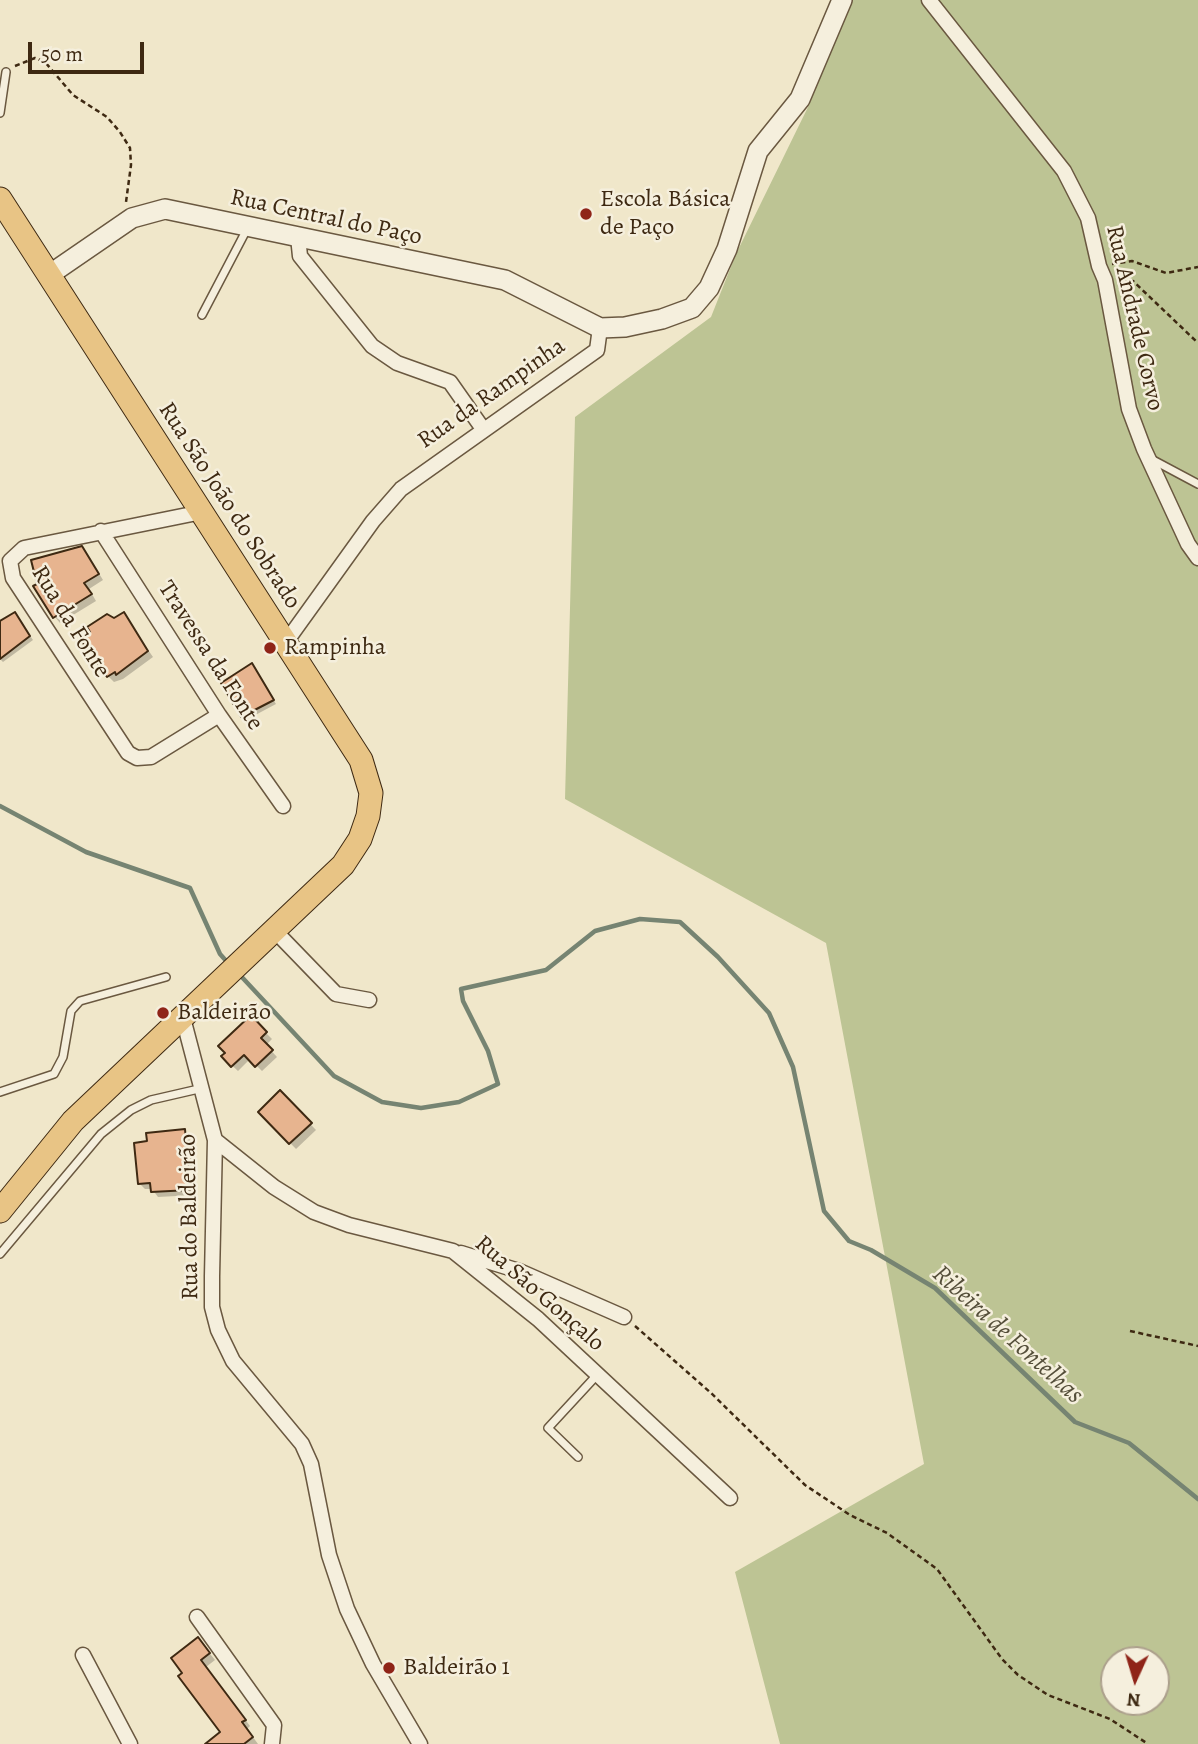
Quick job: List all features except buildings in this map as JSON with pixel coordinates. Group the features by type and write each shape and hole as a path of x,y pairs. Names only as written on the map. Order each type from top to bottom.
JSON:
{"main road":[{"name":"Rua São João do Sobrado","path":"0,198 361,760 371,793 368,816 360,839 343,865 73,1121 0,1212"}],"street":[{"path":"600,328 625,327 692,308 709,288 727,249 758,151 800,99 842,0"},
{"name":"Rua Andrade Corvo","path":"929,0 1065,171 1088,218 1098,266 1105,280 1129,410 1147,457 1188,544 1198,558"},
{"name":"Rua Central do Paço","path":"49,275 132,218 165,209 505,280 600,328"},
{"path":"298,237 300,256 372,346 397,363 450,382 483,429"},
{"name":"Rua da Rampinha","path":"286,642 373,521 401,489 597,349 600,328"},
{"path":"164,517 188,489"},
{"name":"Rua da Fonte","path":"202,512 164,517 24,548 10,561 13,578 128,753 137,758 151,757 219,715"},
{"name":"Travessa da Fonte","path":"101,531 219,715 283,806"},
{"path":"275,930 336,994 369,1000"},
{"name":"Rua do Baldeirão","path":"183,1018 215,1140 212,1307 218,1330 233,1361 302,1444 311,1464 329,1555 346,1609 373,1664 420,1744"},
{"name":"Rua São Gonçalo","path":"215,1140 274,1187 314,1212 349,1225 453,1251 538,1319 730,1498"},
{"path":"453,1251 519,1271 624,1317"},
{"path":"197,1617 274,1725 272,1744"},
{"path":"83,1655 130,1744"}],"lane":[{"path":"0,113 6,72"},
{"path":"202,315 249,226"},
{"path":"1147,457 1198,484"},
{"path":"0,1092 54,1074 63,1057 71,1012 80,1001 166,977"},
{"path":"0,1254 101,1134 131,1110 151,1100 203,1088"},
{"path":"578,1457 548,1428 598,1374"}],"path":[{"path":"6,72 23,60 35,58 45,62 73,95 107,117 130,148 126,207 132,218"},
{"path":"1098,266 1132,261 1166,273 1198,267"},
{"path":"1105,280 1133,281 1198,343"},
{"path":"624,1317 711,1393 805,1485 850,1515 887,1533 937,1569 1002,1659 1018,1675 1048,1695 1110,1719 1148,1744"},
{"path":"1130,1331 1198,1346"}],"green space":[{"path":"850,0 1198,0 1198,1744 780,1744 735,1572 924,1464 826,943 565,799 575,417 711,317 736,254 809,105"}],"waterway":[{"name":"Ribeira de Fontelhas","path":"0,806 86,852 190,888 220,954 228,963"},
{"name":"Ribeira de Fontelhas","path":"239,974 334,1076 382,1102 421,1108 459,1102 498,1084 488,1051 463,1001 461,989 546,970 595,931 640,919 680,922 718,957 769,1013 793,1067 824,1211 849,1241 871,1250 935,1288 1075,1422 1129,1443 1198,1499"}],"place":[{"name":"Escola Básica de Paço","path":"586,214"},
{"name":"Rampinha","path":"270,648"},
{"name":"Baldeirão","path":"163,1013"},
{"name":"Baldeirão 1","path":"389,1668"}]}
